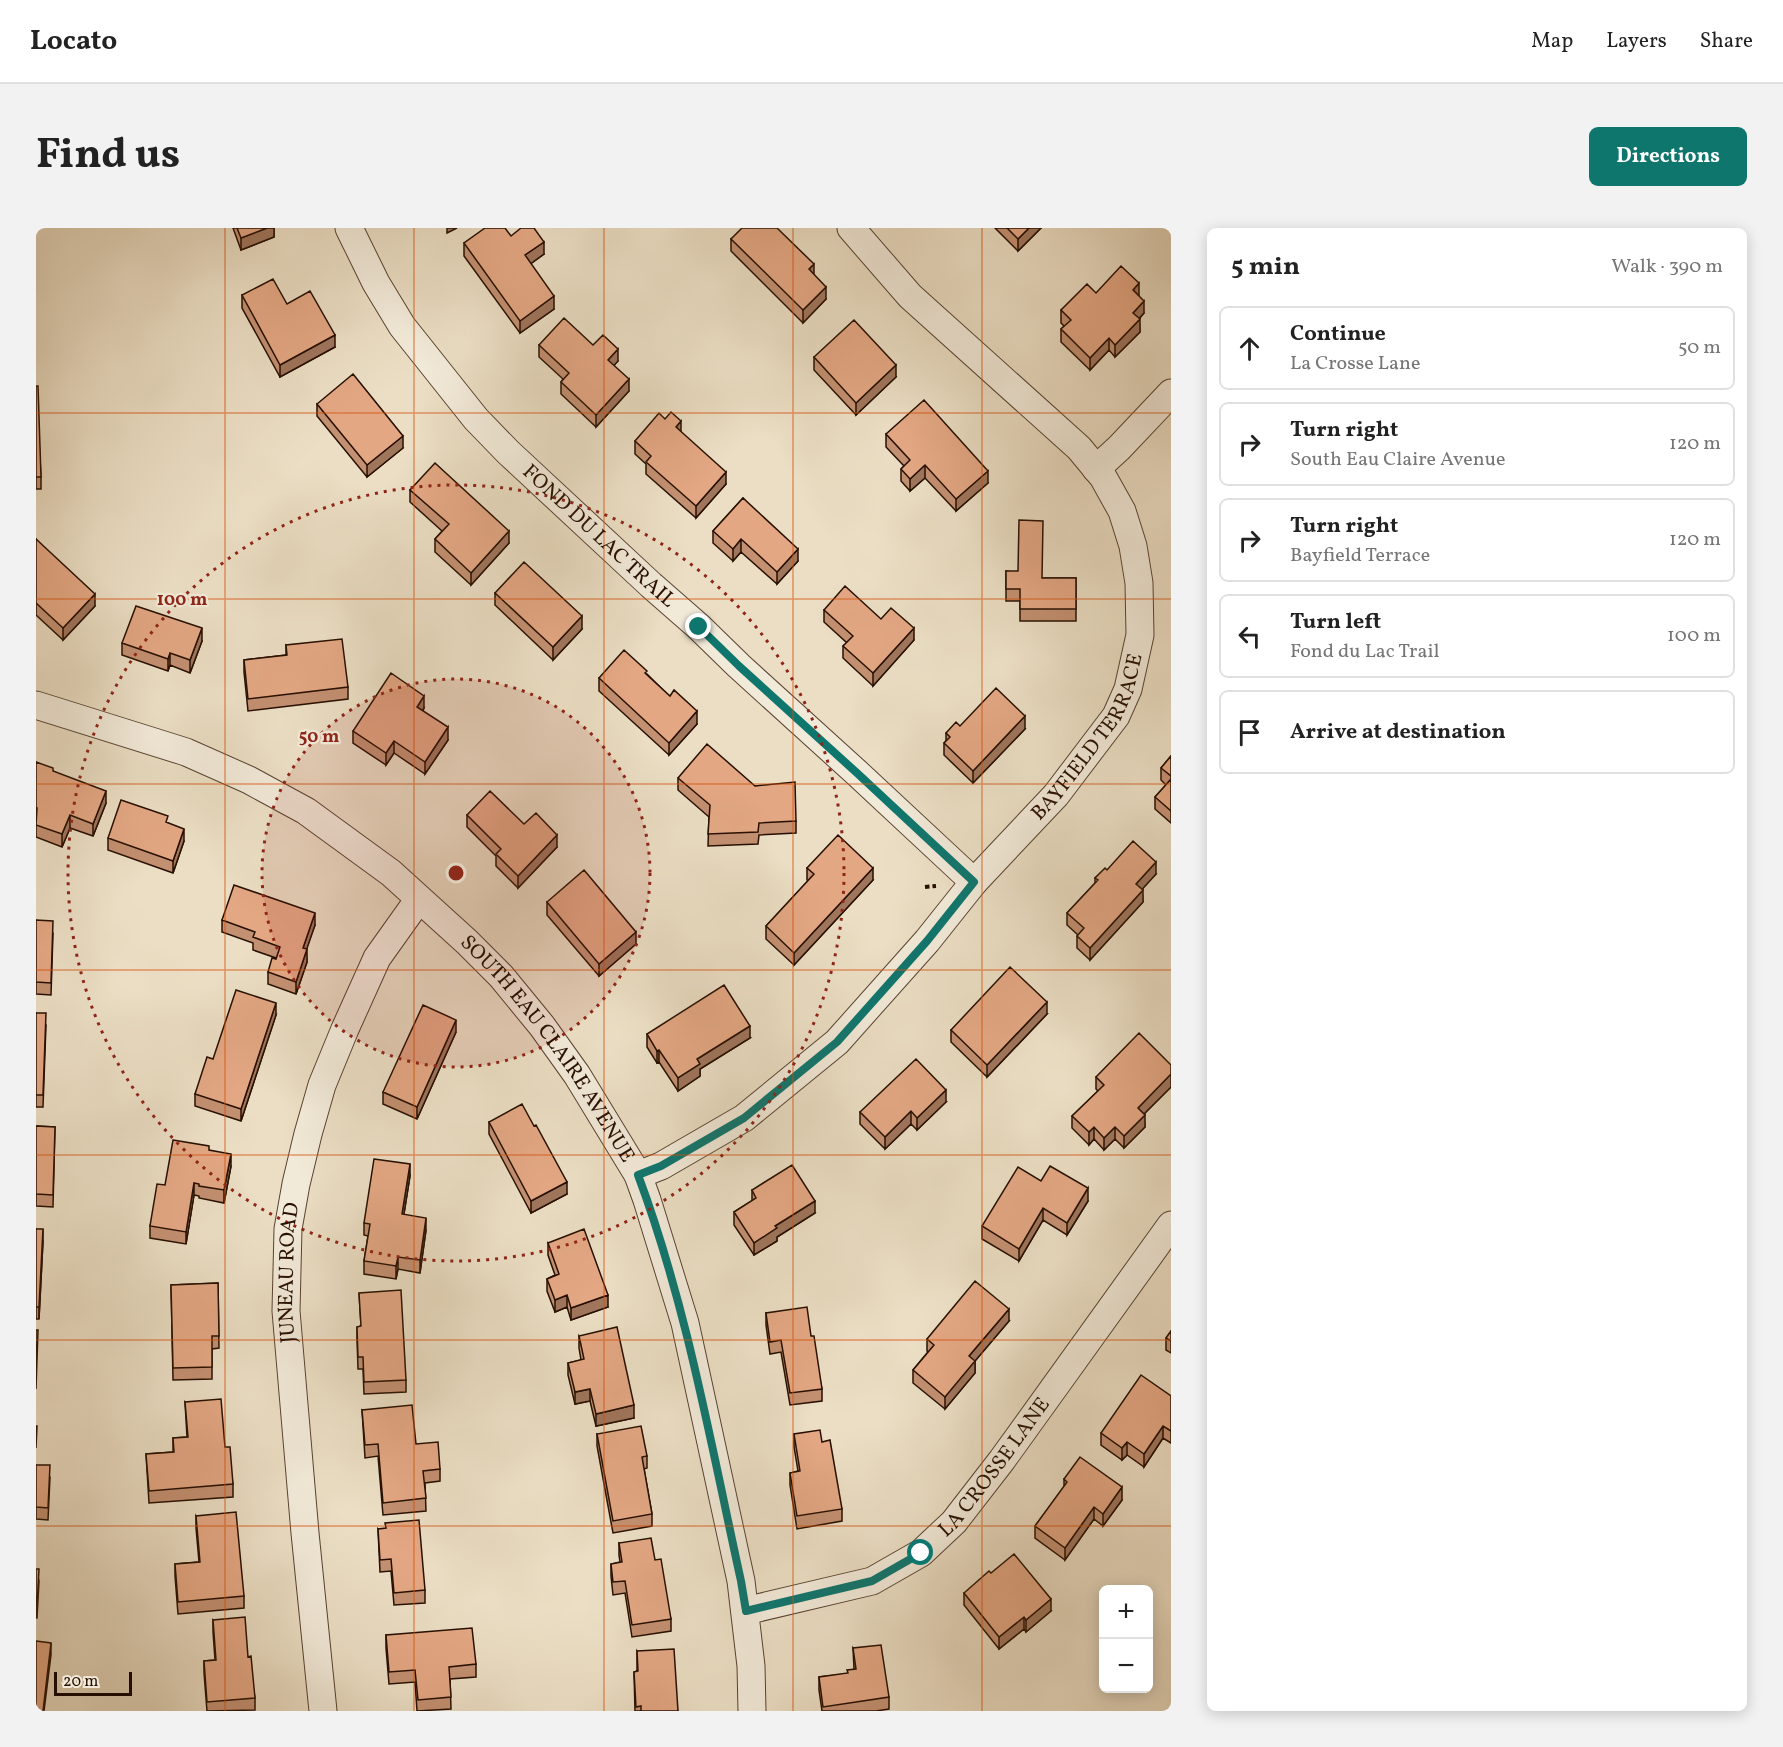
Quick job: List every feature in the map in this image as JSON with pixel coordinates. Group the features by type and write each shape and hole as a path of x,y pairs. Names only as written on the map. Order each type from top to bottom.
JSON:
{"street":[{"name":"FOND DU LAC TRAIL","path":"349,228 376,283 402,326 476,419 508,452 643,578 974,882"},
{"name":"BAYFIELD TERRACE","path":"638,1175 661,1166 744,1118 837,1042 927,941 974,882 1056,795 1116,716 1128,688 1140,635 1139,583 1133,546 1122,511 1103,477 1079,448 910,296 851,228"},
{"path":"1096,469 1171,393"},
{"name":"SOUTH EAU CLAIRE AVENUE","path":"36,705 186,752 249,780 306,811 391,873 467,942 501,976 542,1026 577,1075 638,1175 685,1323 741,1581 751,1666 752,1711"},
{"name":"JUNEAU ROAD","path":"323,1711 304,1533 286,1311 288,1229 296,1184 322,1085 377,958 419,899"},
{"name":"LA CROSSE LANE","path":"746,1611 872,1581 921,1553 954,1522 1002,1460 1171,1225"}],"path":[{"path":"925,887 937,886"}],"building":[{"path":"237,228 267,228 241,238"},
{"path":"485,228 505,228 511,236 521,228 534,228 544,242 525,255 554,296 520,321 464,243"},
{"path":"742,228 777,228 814,264 809,269 826,287 803,310 731,239"},
{"path":"1007,228 1029,228 1018,239"},
{"path":"1121,266 1139,283 1133,290 1144,301 1133,313 1140,319 1115,345 1109,338 1090,358 1061,329 1071,320 1061,310 1087,284 1096,293"},
{"path":"273,279 287,304 310,291 335,335 280,365 242,295"},
{"path":"564,318 593,345 603,335 618,349 608,360 629,379 596,415 561,382 569,373 539,345"},
{"path":"854,320 896,365 856,403 814,357"},
{"path":"353,374 403,436 367,465 317,404"},
{"path":"36,386 38,386 41,477 36,477"},
{"path":"924,400 988,471 956,499 925,465 910,479 901,469 910,460 886,434"},
{"path":"671,412 681,421 676,427 726,472 696,506 646,462 651,456 635,441 659,413 665,419"},
{"path":"435,463 509,531 471,573 435,539 449,524 410,490"},
{"path":"743,498 798,549 777,572 741,539 733,549 713,531"},
{"path":"1019,520 1043,521 1042,578 1076,578 1076,609 1020,609 1020,589 1006,589 1006,571 1018,571"},
{"path":"36,539 95,594 63,628 36,603"},
{"path":"524,562 582,616 553,647 495,593"},
{"path":"845,586 881,619 891,608 914,628 873,673 843,646 853,636 824,610"},
{"path":"136,606 202,628 190,660 170,653 168,659 122,643"},
{"path":"342,639 348,687 248,699 244,660 287,655 286,645"},
{"path":"624,650 670,696 674,690 697,711 669,743 599,678"},
{"path":"391,673 424,696 417,707 448,727 425,762 394,741 386,753 353,731"},
{"path":"996,688 1025,716 973,771 944,743 950,737 946,733 956,722 960,726"},
{"path":"707,744 755,786 795,782 796,821 759,823 758,832 708,834 710,805 678,778"},
{"path":"1171,756 1171,776 1161,768"},
{"path":"36,762 53,768 53,771 106,791 93,824 70,815 62,834 36,825"},
{"path":"1171,779 1171,811 1155,797"},
{"path":"490,791 524,824 536,813 557,835 518,876 496,854 501,849 467,815"},
{"path":"121,800 168,816 166,822 184,829 173,861 108,838"},
{"path":"838,835 873,868 794,953 766,926 814,874 807,868"},
{"path":"1133,841 1156,862 1136,884 1143,890 1090,948 1077,936 1084,928 1067,913 1098,880 1095,878 1105,868 1107,870"},
{"path":"584,870 636,932 599,964 547,902"},
{"path":"234,885 315,913 303,948 307,949 296,982 268,972 272,958 276,959 280,947 253,937 255,932 222,920"},
{"path":"36,920 53,921 51,983 36,982"},
{"path":"1010,967 1047,1002 987,1065 951,1030"},
{"path":"724,985 750,1026 697,1059 700,1064 678,1078 647,1034"},
{"path":"236,990 276,1003 241,1109 195,1094 207,1057 213,1059"},
{"path":"423,1005 456,1020 417,1107 383,1092"},
{"path":"36,1013 46,1013 43,1095 36,1095"},
{"path":"1139,1033 1171,1065 1171,1074 1138,1108 1145,1115 1124,1136 1115,1127 1104,1138 1094,1127 1089,1132 1072,1116 1104,1085 1096,1077"},
{"path":"916,1059 946,1090 917,1118 911,1111 885,1137 860,1112"},
{"path":"522,1104 567,1182 531,1201 489,1122"},
{"path":"36,1126 55,1127 53,1195 36,1194"},
{"path":"173,1140 209,1146 209,1150 231,1154 224,1190 194,1183 186,1232 150,1226 157,1184 165,1185"},
{"path":"374,1159 410,1164 402,1214 426,1218 420,1260 398,1257 396,1266 364,1261 370,1224 364,1223"},
{"path":"792,1165 815,1201 775,1226 777,1228 754,1243 734,1212 756,1198 752,1190"},
{"path":"1050,1166 1088,1188 1067,1223 1043,1208 1019,1249 982,1226 1018,1167 1041,1181"},
{"path":"36,1229 43,1229 39,1307 36,1307"},
{"path":"584,1229 608,1295 571,1308 567,1295 555,1300 547,1279 559,1274 548,1243"},
{"path":"975,1281 1009,1309 969,1356 975,1361 945,1397 913,1370 934,1345 927,1339"},
{"path":"218,1283 219,1336 212,1336 212,1367 173,1368 171,1285"},
{"path":"401,1290 406,1380 364,1382 363,1357 358,1357 357,1327 361,1326 359,1293"},
{"path":"807,1307 822,1389 790,1393 781,1340 770,1342 766,1313"},
{"path":"617,1327 634,1405 596,1414 590,1389 575,1392 568,1363 584,1359 579,1336"},
{"path":"36,1330 38,1330 36,1389"},
{"path":"1171,1331 1171,1341 1166,1338"},
{"path":"1141,1375 1171,1396 1171,1431 1163,1426 1144,1454 1127,1442 1122,1448 1101,1433"},
{"path":"221,1399 225,1447 230,1447 233,1484 149,1491 146,1454 174,1452 173,1438 188,1437 185,1402"},
{"path":"412,1405 416,1444 438,1442 440,1469 423,1471 426,1498 383,1503 378,1444 365,1445 362,1410"},
{"path":"641,1426 647,1456 642,1457 652,1514 613,1521 597,1434"},
{"path":"820,1430 822,1442 830,1440 842,1509 797,1516 790,1473 800,1471 794,1434"},
{"path":"1080,1457 1122,1487 1103,1514 1094,1507 1065,1548 1035,1526 1067,1482 1064,1479"},
{"path":"36,1465 50,1465 48,1508 36,1507"},
{"path":"236,1512 244,1596 178,1602 175,1564 200,1562 196,1516"},
{"path":"419,1520 425,1590 394,1593 391,1559 380,1560 378,1529 386,1528 385,1523"},
{"path":"651,1538 655,1560 661,1559 671,1619 632,1625 625,1581 613,1582 611,1564 622,1562 619,1543"},
{"path":"1014,1554 1051,1599 1026,1620 1024,1617 999,1637 964,1593 989,1571 991,1573"},
{"path":"36,1569 39,1569 37,1606 36,1606"},
{"path":"245,1617 248,1657 251,1656 255,1698 207,1702 204,1661 216,1660 213,1620"},
{"path":"472,1628 476,1664 449,1667 451,1697 418,1700 415,1670 389,1672 386,1635"},
{"path":"36,1641 51,1643 43,1711 36,1711"},
{"path":"881,1645 889,1697 823,1707 819,1677 848,1673 847,1670 856,1669 853,1648"},
{"path":"674,1649 678,1711 641,1711 641,1706 636,1707 634,1672 638,1671 637,1651"}],"route":[{"path":"699,627 974,882 927,941 837,1042 744,1118 661,1166 638,1175 685,1323 746,1611 872,1581 921,1553"}]}
